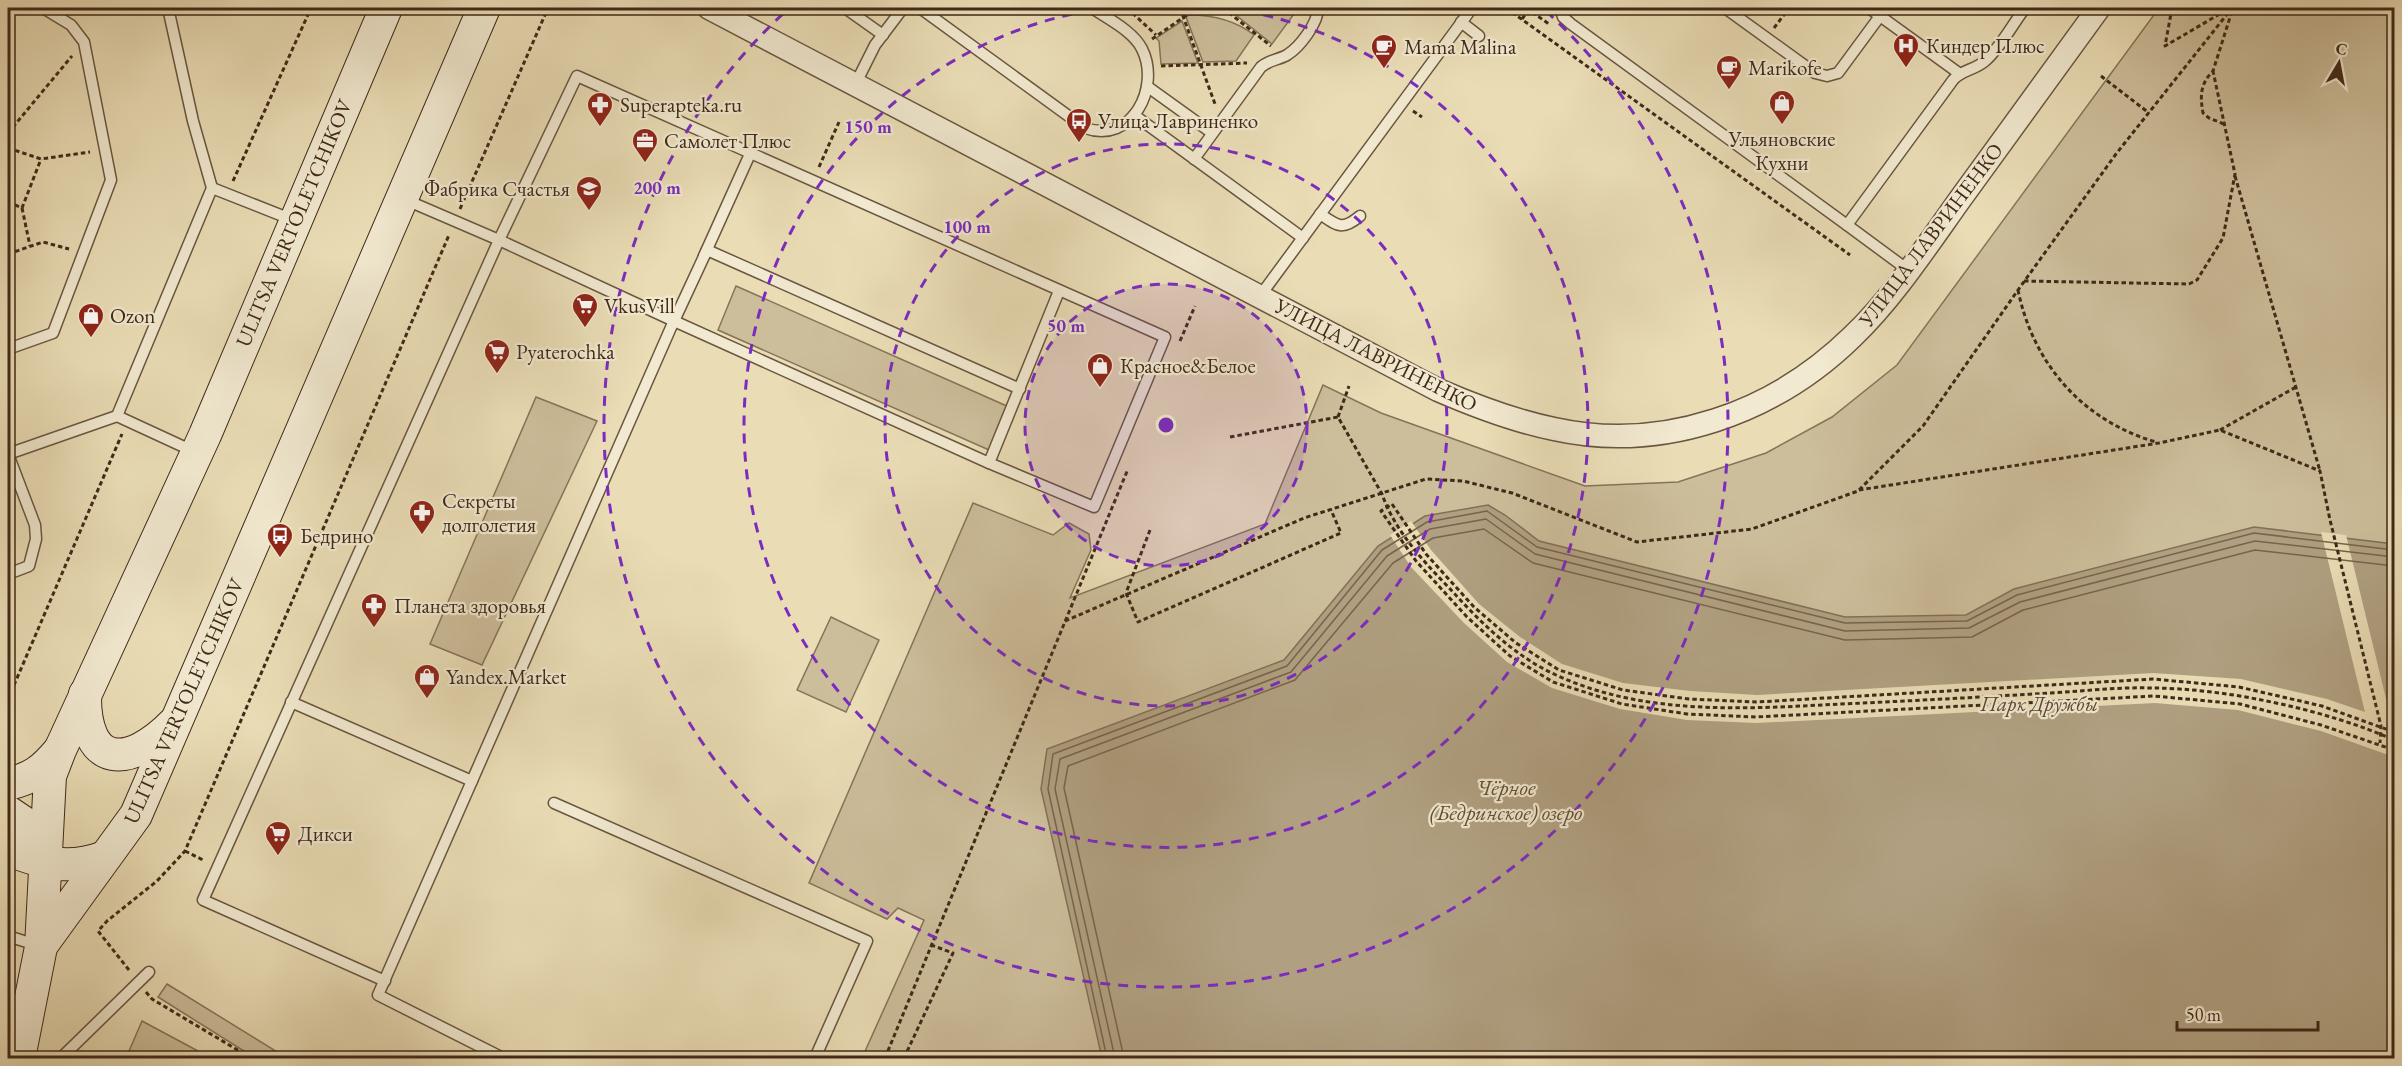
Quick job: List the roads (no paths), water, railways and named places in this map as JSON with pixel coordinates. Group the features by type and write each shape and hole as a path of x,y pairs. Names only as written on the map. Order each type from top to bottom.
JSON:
{"main road":[{"name":"ULITSA VERTOLETCHIKOV","path":"41,947 50,776 85,694 197,453 386,8"},
{"name":"ULITSA VERTOLETCHIKOV","path":"41,947 132,823 484,8"},
{"path":"85,694 85,710 93,739 102,749 114,754 127,755 139,751 177,721"},
{"path":"8,784 42,771 60,750"},
{"path":"8,812 29,826 45,854"},
{"path":"8,850 45,854 68,866 85,865 105,857"},
{"path":"19,1059 41,947"}],"street":[{"name":"УЛИЦА ЛАВРИНЕНКО","path":"710,8 1438,390 1487,410 1554,430 1605,436 1674,431 1723,419 1762,402 1807,376 1853,336 1908,270 2099,8"}],"lane":[{"path":"8,349 53,333 111,180 84,42 71,25 43,8"},
{"path":"117,416 212,188 193,121 168,8"},
{"path":"845,8 883,35"},
{"path":"855,85 883,35 903,8"},
{"path":"920,8 1085,128 1099,132 1110,131 1126,124 1145,99 1148,87 1147,66 1135,39 1092,8"},
{"path":"1194,159 1261,67 1267,62 1284,56 1296,47 1315,21 1317,8"},
{"path":"1260,296 1472,8"},
{"path":"1560,8 1563,17 1571,24 1908,270"},
{"path":"1725,8 1815,73 1832,75 1838,73 1883,12"},
{"path":"1869,8 1883,12 1960,74"},
{"path":"1847,225 1960,74 1977,67 1987,59 2025,8"},
{"path":"1461,22 1479,36"},
{"path":"385,981 202,900 499,240 577,76 1165,337 1094,507 989,463 674,321 499,240 455,220 403,198"},
{"path":"1148,87 1212,134"},
{"path":"1134,115 1303,238"},
{"path":"503,1059 378,995 674,321 750,154"},
{"path":"212,188 296,221"},
{"path":"1320,214 1338,226 1350,225 1360,216"},
{"path":"707,250 1020,389"},
{"path":"989,463 1059,291"},
{"path":"8,574 29,566 36,539 35,525 8,454 117,416 197,453"},
{"path":"291,702 472,781"},
{"path":"554,803 867,940 815,1059"},
{"path":"8,936 41,947"},
{"path":"61,1059 148,972"}],"water":[{"name":"Чёрное (Бедринское) озеро","path":"1488,505 1539,541 1845,617 1966,615 2014,589 2254,527 2394,544 2394,1058 1102,1058 1041,789 1047,749 1284,660 1378,546 1425,516"}],"place":[{"name":"Киндер Плюс","path":"1906,69"},
{"name":"Mama Malina","path":"1384,70"},
{"name":"Marikofe","path":"1729,91"},
{"name":"Ульяновские Кухни","path":"1782,126"},
{"name":"Superapteka.ru","path":"600,128"},
{"name":"Улица Лавриненко","path":"1079,144"},
{"name":"Самолет Плюс","path":"645,164"},
{"name":"Фабрика Счастья","path":"589,212"},
{"name":"VkusVill","path":"585,329"},
{"name":"Ozon","path":"91,339"},
{"name":"Pyaterochka","path":"497,375"},
{"name":"Красное&Белое","path":"1100,389"},
{"name":"Секреты долголетия","path":"422,536"},
{"name":"Бедрино","path":"280,559"},
{"name":"Планета здоровья","path":"374,629"},
{"name":"Yandex.Market","path":"427,700"},
{"name":"Дикси","path":"278,857"}],"park label":[{"name":"Парк Дружбы","path":"2039,704"}]}
